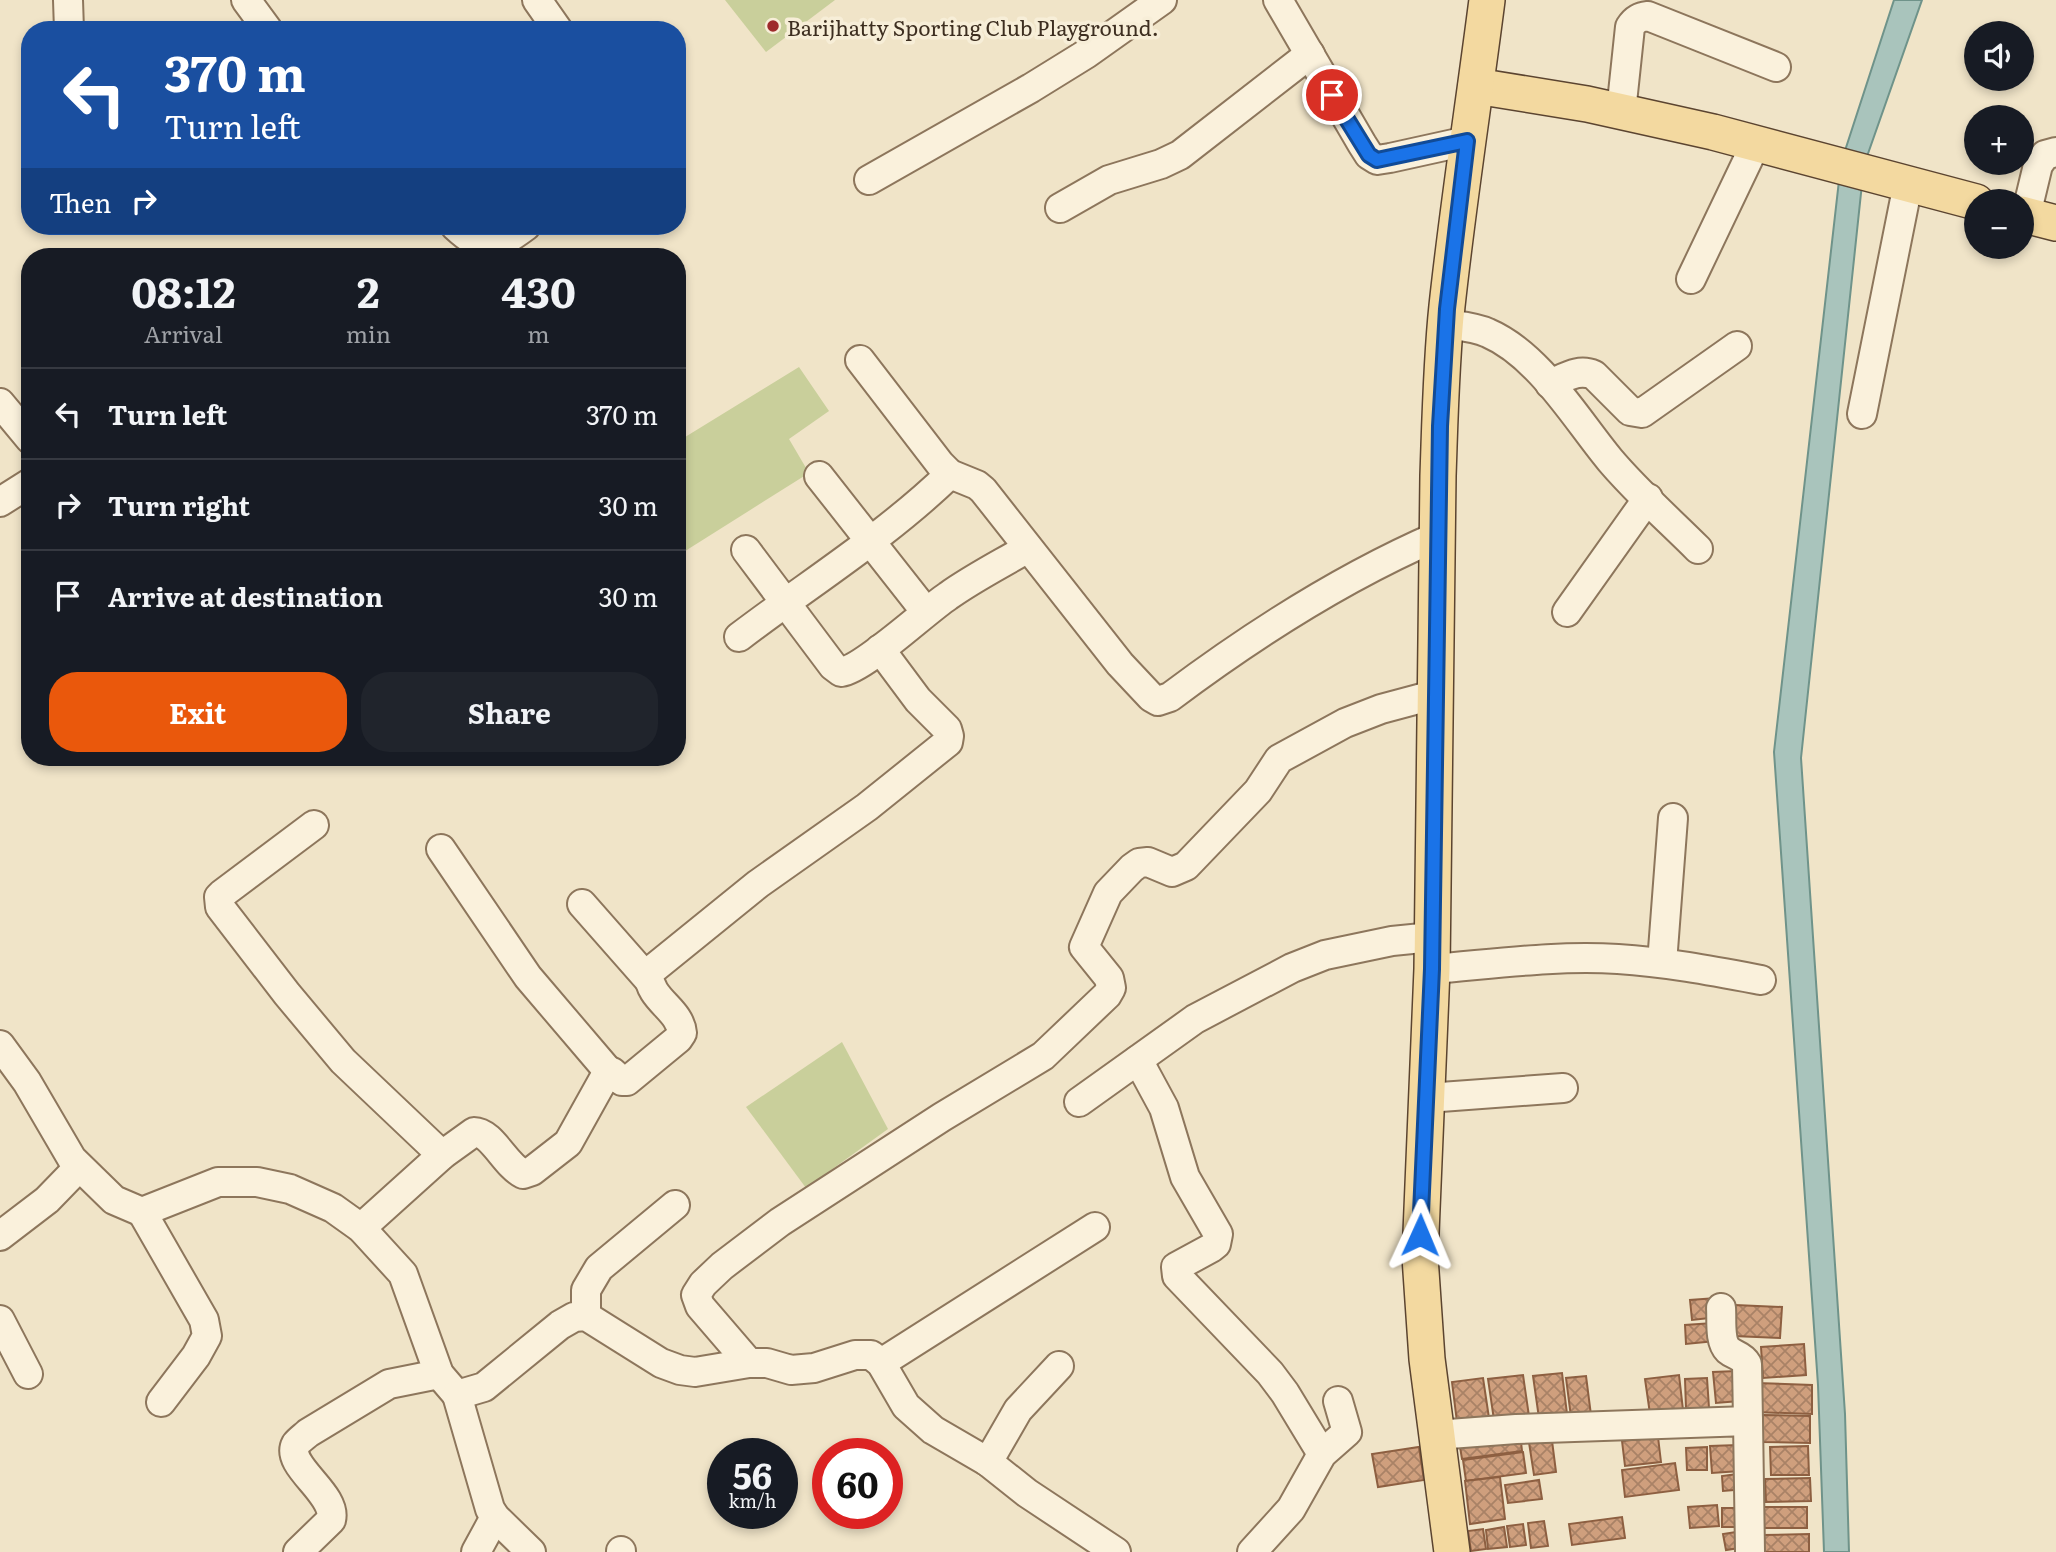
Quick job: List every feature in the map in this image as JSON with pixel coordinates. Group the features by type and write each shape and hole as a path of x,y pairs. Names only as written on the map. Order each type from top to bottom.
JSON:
{"main road":[{"path":"1452,1552 1426,1346 1420,1257 1432,953 1438,476 1446,324 1467,141 1487,0"},
{"path":"1476,86 1620,111 1756,143 1964,199"}],"street":[{"path":"68,0 69,21"},
{"path":"246,0 261,21"},
{"path":"537,0 552,21"},
{"path":"869,180 1031,88 1086,54 1162,0"},
{"path":"1278,0 1343,116 1369,155 1377,160 1467,141"},
{"path":"1620,111 1630,27 1637,18 1643,16 1776,67"},
{"path":"1060,208 1109,180 1161,164 1180,155 1310,54"},
{"path":"1691,279 1756,143"},
{"path":"2035,217 2038,165 2045,155 2056,152"},
{"path":"1862,414 1909,184"},
{"path":"466,235 483,248"},
{"path":"493,248 511,235"},
{"path":"1446,324 1485,331 1517,350 1550,384 1612,463 1698,549"},
{"path":"1550,384 1577,373 1594,375 1630,411 1642,413 1737,346"},
{"path":"860,360 950,474 983,490 1120,664 1158,701 1170,697 1261,631 1316,596 1365,569 1438,536"},
{"path":"0,403 21,428"},
{"path":"739,637 871,543 950,474"},
{"path":"819,476 926,612"},
{"path":"0,502 21,489"},
{"path":"1567,612 1648,498"},
{"path":"746,550 836,670 845,672 971,580 1028,548"},
{"path":"648,979 660,962 758,884 867,807 948,742 947,729 918,700 880,649"},
{"path":"749,1363 700,1306 696,1295 702,1284 780,1222 942,1117 1043,1056 1069,1034 1111,988 1109,978 1084,947 1108,893 1132,868 1139,863 1148,862 1172,872 1179,871 1258,791 1279,759 1345,723 1381,709 1437,694"},
{"path":"1662,963 1673,818"},
{"path":"314,825 222,894 219,897 220,908 343,1060 442,1155"},
{"path":"441,849 528,977 609,1072 622,1081 627,1081 682,1033 679,1022 654,993 648,979 582,904"},
{"path":"1079,1102 1195,1019 1292,968 1325,955 1392,940 1432,953 1618,959 1691,966 1760,980"},
{"path":"0,1045 27,1082 72,1159 114,1200 142,1212 204,1320 207,1336 197,1356 161,1402"},
{"path":"1138,1060 1164,1108 1188,1185 1219,1239 1211,1248 1176,1267 1177,1276 1270,1373 1322,1454"},
{"path":"361,1228 469,1134 478,1132 485,1135 514,1169 523,1174 532,1171 568,1143 609,1072"},
{"path":"1427,1098 1563,1088"},
{"path":"0,1236 47,1200 79,1167"},
{"path":"142,1212 218,1182 257,1182 290,1189 333,1208 361,1228 403,1274 439,1374 457,1395 490,1508 495,1517 531,1552"},
{"path":"586,1316 586,1290 599,1268 675,1205"},
{"path":"881,1363 1095,1227"},
{"path":"1721,1308 1724,1344 1747,1364 1750,1552"},
{"path":"457,1395 484,1387 560,1325 574,1317 586,1316 661,1363 695,1372 749,1363 767,1363 791,1370 814,1368 855,1355 871,1355 881,1363 906,1406 917,1418 988,1462 1027,1493 1116,1552"},
{"path":"0,1320 28,1374"},
{"path":"988,1462 1018,1410 1059,1366"},
{"path":"298,1552 331,1520 333,1513 330,1504 297,1461 294,1451 296,1443 389,1384 439,1374"},
{"path":"1252,1552 1291,1509 1322,1454 1347,1432 1338,1401"},
{"path":"1436,1435 1516,1429 1748,1421"},
{"path":"476,1552 495,1517"}],"green space":[{"name":"Barijhatty Sporting Club Playground.","path":"725,0 835,0 766,52"},
{"path":"799,367 829,411 789,439 809,473 686,550 686,436"},
{"path":"842,1042 888,1129 806,1188 746,1107"}],"water":[{"path":"1894,0 1922,0 1864,165 1801,758 1845,1414 1849,1552 1824,1552 1818,1385 1774,752 1841,163"}],"building":[{"path":"1716,1298 1718,1317 1692,1320 1690,1300"},
{"path":"1735,1305 1782,1307 1780,1338 1734,1336"},
{"path":"1713,1323 1715,1341 1686,1344 1685,1325"},
{"path":"1804,1344 1806,1375 1763,1378 1761,1347"},
{"path":"1737,1371 1739,1401 1716,1403 1713,1372"},
{"path":"1562,1373 1567,1414 1539,1418 1533,1376"},
{"path":"1523,1375 1529,1416 1494,1420 1488,1379"},
{"path":"1679,1375 1683,1410 1650,1414 1645,1379"},
{"path":"1586,1376 1591,1415 1571,1417 1566,1378"},
{"path":"1483,1378 1489,1418 1457,1422 1452,1382"},
{"path":"1707,1378 1709,1408 1686,1409 1685,1379"},
{"path":"1756,1383 1812,1385 1812,1414 1755,1412"},
{"path":"1763,1415 1810,1416 1810,1443 1763,1442"},
{"path":"1520,1433 1522,1451 1462,1459 1459,1441"},
{"path":"1551,1433 1556,1472 1534,1475 1528,1436"},
{"path":"1658,1437 1661,1462 1625,1466 1622,1441"},
{"path":"1738,1445 1740,1471 1712,1473 1710,1446"},
{"path":"1808,1446 1809,1475 1771,1475 1770,1447"},
{"path":"1419,1447 1424,1480 1378,1487 1372,1454"},
{"path":"1707,1447 1707,1470 1687,1470 1686,1448"},
{"path":"1523,1452 1526,1473 1466,1481 1463,1460"},
{"path":"1675,1463 1679,1490 1625,1497 1622,1470"},
{"path":"1745,1473 1746,1489 1723,1491 1722,1476"},
{"path":"1500,1477 1505,1519 1470,1524 1465,1481"},
{"path":"1810,1478 1811,1501 1766,1502 1765,1479"},
{"path":"1539,1480 1542,1499 1508,1503 1505,1485"},
{"path":"1717,1505 1719,1526 1690,1528 1688,1507"},
{"path":"1759,1507 1807,1507 1807,1528 1759,1528"},
{"path":"1722,1508 1741,1508 1742,1527 1722,1527"},
{"path":"1622,1517 1625,1538 1572,1545 1569,1524"},
{"path":"1544,1521 1548,1546 1531,1548 1528,1523"},
{"path":"1523,1524 1526,1545 1510,1547 1507,1526"},
{"path":"1504,1527 1507,1547 1488,1549 1486,1530"},
{"path":"1483,1529 1486,1549 1471,1551 1468,1531"},
{"path":"1743,1531 1746,1547 1726,1550 1723,1534"},
{"path":"1809,1534 1809,1552 1763,1552 1763,1535"}],"place":[{"name":"Barijhatty Sporting Club Playground.","path":"773,26"}],"route":[{"path":"1332,95 1369,155 1377,160 1467,141 1447,309 1440,426 1432,969 1420,1235"}]}
